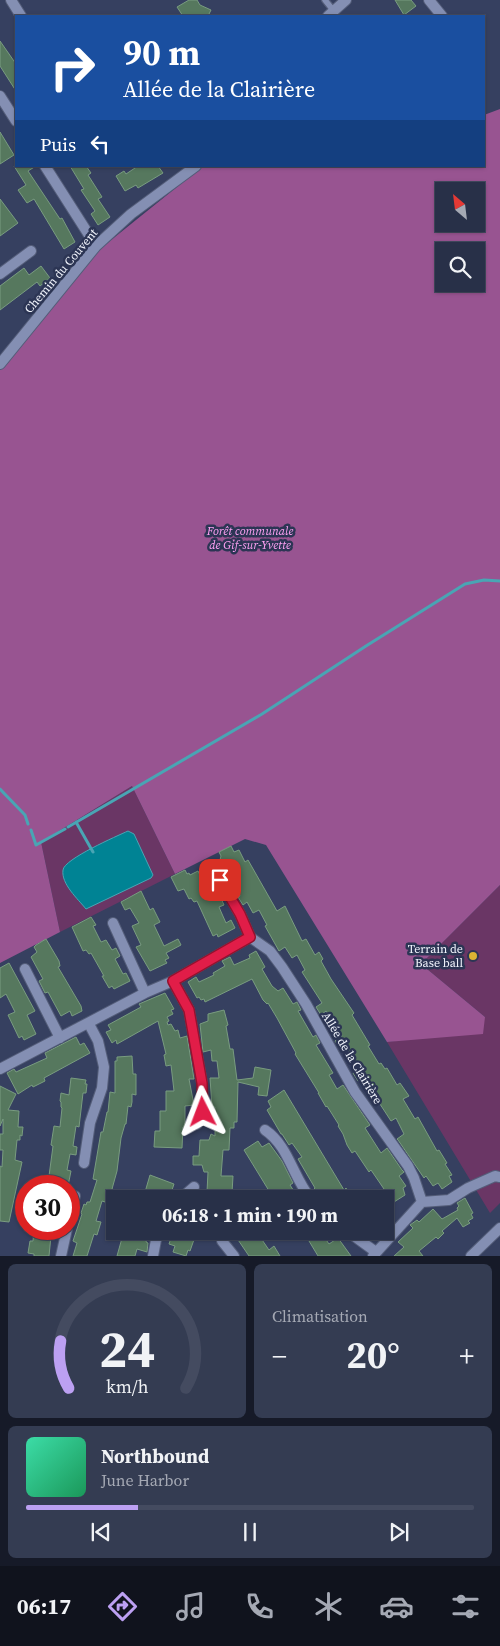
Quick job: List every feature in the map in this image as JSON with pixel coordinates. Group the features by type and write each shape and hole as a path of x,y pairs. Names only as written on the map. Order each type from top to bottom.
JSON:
{"street":[{"path":"12,0 20,15"},
{"path":"330,13 346,0"},
{"path":"430,0 441,15"},
{"path":"0,96 15,119"},
{"path":"46,167 96,246"},
{"name":"Chemin du Couvent","path":"0,364 96,246 131,214 195,167"},
{"path":"0,274 31,251"},
{"path":"0,1069 145,993 173,981 250,937 240,914 220,880"},
{"path":"113,923 145,993"},
{"name":"Allée de la Clairière","path":"250,937 270,951 282,967 306,1004 356,1092 408,1166 422,1202"},
{"path":"25,969 60,1038"},
{"path":"173,981 189,1010 202,1083 203,1112 197,1124"},
{"path":"84,1163 90,1123 102,1088 104,1067 98,1041 89,1024"},
{"path":"265,1130 274,1136 282,1147 304,1190"},
{"path":"358,1240 374,1254 422,1202 450,1200 495,1176 500,1177"},
{"path":"190,1190 194,1187"},
{"path":"470,1256 500,1228"},
{"path":"61,1256 65,1240"},
{"path":"153,1256 156,1240"},
{"path":"222,1241 234,1256"}],"lane":[{"path":"325,0 330,13"}],"shaded area":[{"path":"132,786 175,874 60,932 41,842"},
{"path":"128,831 134,834 153,875 151,878 86,909 67,886 63,870 66,865 81,854"},
{"path":"500,885 500,1203 490,1213 387,1042 411,1039 485,1017 421,964"}],"green space":[{"name":"Forêt communale de Gif-sur-Yvette","path":"500,109 500,885 421,964 485,1017 483,1034 387,1042 266,845 245,839 175,874 132,786 41,842 60,932 0,963 0,369 100,249 202,167 485,167 485,115"}],"building":[{"path":"189,0 197,0 200,5 211,10 208,15 182,15 177,7"},
{"path":"395,0 411,0 416,6 404,15"},
{"path":"0,41 15,63 15,89 0,66"},
{"path":"0,132 14,155 0,164"},
{"path":"14,166 34,167 28,171 60,219 62,218 75,242 64,249 34,199 27,203 18,190 26,185"},
{"path":"71,167 87,167 91,173 88,175 102,197 98,199 110,217 98,225 91,214 95,211 81,190 84,189"},
{"path":"136,167 159,167 163,173 138,188 136,185 125,191 116,176 124,171 126,174"},
{"path":"0,199 18,223 0,236"},
{"path":"41,266 50,278 40,286 37,282 0,310 0,286 24,268 29,275"},
{"path":"231,846 234,852 239,850 245,862 248,860 277,911 285,906 302,941 306,939 315,955 319,952 323,959 321,961 354,1013 352,1015 379,1064 381,1063 385,1069 387,1068 397,1085 400,1083 409,1096 403,1099 415,1119 418,1117 437,1151 439,1150 447,1163 445,1164 452,1175 449,1176 452,1182 442,1189 438,1183 433,1186 426,1176 424,1178 397,1139 404,1134 396,1118 391,1121 363,1078 358,1081 353,1073 360,1069 345,1046 340,1049 335,1041 342,1036 326,1011 321,1015 316,1007 322,1003 302,972 305,970 297,955 292,958 285,947 279,951 265,926 267,925 259,910 253,913 247,902 243,905 238,897 240,896 226,867 224,868 220,860 219,852"},
{"path":"185,870 190,875 198,871 207,889 211,887 217,898 220,896 224,905 219,907 226,923 231,920 235,928 218,937 217,934 213,936 197,901 194,902 191,898 189,899 184,889 178,891 171,877"},
{"path":"141,891 150,910 153,908 160,922 154,925 164,946 178,939 181,945 166,953 169,958 165,960 167,963 150,971 136,947 141,945 132,926 139,923 130,908 125,910 121,902"},
{"path":"91,917 96,925 93,926 101,942 106,940 112,950 116,948 120,956 115,959 123,974 126,973 130,981 114,989 112,986 109,988 91,953 89,954 86,950 83,951 72,927"},
{"path":"46,939 59,961 60,966 58,967 81,1006 82,1011 72,1016 70,1011 61,1016 48,992 45,993 39,981 43,979 31,957 37,952 34,947"},
{"path":"256,951 265,967 262,969 272,986 278,991 283,988 293,1004 297,1002 301,1010 298,1011 313,1037 316,1035 320,1043 316,1045 333,1073 329,1075 337,1089 343,1085 370,1125 365,1128 381,1153 387,1148 404,1172 399,1176 406,1186 403,1188 405,1195 394,1202 394,1190 383,1190 371,1170 369,1172 355,1151 352,1153 339,1125 326,1107 295,1054 277,1018 268,1003 263,1000 252,979 205,1002 204,999 197,998 188,982 196,977 199,982 214,975 213,973 225,966 222,961 230,957 234,965 250,958 249,955"},
{"path":"9,963 35,1011 27,1015 36,1034 24,1040 22,1036 19,1038 8,1015 15,1012 6,994 0,998 0,968"},
{"path":"165,993 174,1009 171,1010 173,1014 167,1017 168,1025 171,1024 175,1031 178,1030 180,1038 187,1036 194,1079 189,1079 194,1105 185,1106 182,1148 154,1147 155,1131 160,1131 160,1111 166,1111 166,1091 174,1091 171,1065 166,1066 164,1055 166,1054 158,1021 117,1044 116,1040 112,1043 106,1032 111,1030 108,1025 141,1007 139,1004"},
{"path":"224,1010 228,1025 226,1026 230,1049 233,1049 237,1080 253,1078 255,1067 271,1070 267,1096 258,1095 259,1087 238,1082 237,1122 234,1122 234,1128 230,1128 229,1150 223,1150 221,1176 233,1176 232,1190 207,1190 208,1172 204,1172 202,1165 193,1165 193,1156 199,1156 200,1140 209,1140 211,1134 215,1136 215,1107 212,1107 210,1078 219,1078 217,1061 212,1061 211,1050 203,1052 200,1024 208,1021 208,1014"},
{"path":"76,1037 80,1045 84,1043 90,1053 44,1078 45,1081 33,1087 32,1085 18,1094 7,1073 14,1069 16,1072 47,1058 45,1053"},
{"path":"132,1056 133,1074 136,1074 136,1095 132,1094 131,1107 128,1106 126,1124 121,1138 117,1171 112,1189 115,1190 106,1190 106,1200 105,1202 102,1201 96,1221 101,1222 97,1235 94,1234 87,1256 73,1256 77,1243 73,1240 80,1240 81,1213 84,1204 86,1205 87,1202 90,1202 97,1180 93,1179 101,1132 103,1132 108,1112 110,1092 115,1093 115,1061 117,1061 117,1057"},
{"path":"71,1078 86,1080 86,1093 83,1093 79,1127 76,1126 73,1146 77,1147 76,1155 70,1154 67,1170 71,1171 70,1175 49,1175 54,1126 60,1127 61,1093 69,1095"},
{"path":"0,1086 16,1094 8,1110 19,1111 18,1127 23,1127 22,1136 20,1135 20,1140 17,1140 15,1160 22,1162 19,1175 15,1175 15,1194 9,1222 0,1221 0,1166 2,1167 3,1150 0,1150 0,1134 3,1134 3,1119 0,1126"},
{"path":"284,1090 344,1190 314,1190 298,1159 302,1157 292,1143 289,1145 267,1110 271,1107 268,1101"},
{"path":"258,1141 262,1147 269,1143 282,1161 293,1183 290,1185 293,1190 268,1190 244,1150"},
{"path":"150,1175 174,1184 172,1190 146,1190"},
{"path":"465,1198 473,1213 471,1214 473,1218 468,1221 470,1223 463,1227 457,1218 442,1231 444,1233 438,1239 436,1237 419,1251 423,1256 394,1256 404,1247 398,1242 413,1228 410,1225 417,1220 419,1222 433,1209 442,1219 458,1210 459,1206 457,1203"},
{"path":"51,1240 49,1256 34,1256 34,1254 28,1253 30,1241"},
{"path":"121,1240 147,1240 148,1243 147,1252 137,1249 135,1256 117,1256"},
{"path":"170,1240 194,1240 186,1256 173,1252 175,1246 169,1244"},
{"path":"238,1240 262,1240 269,1250 274,1246 280,1256 249,1256"},
{"path":"308,1240 326,1240 329,1244 335,1240 339,1240 351,1256 318,1256"}],"waterway":[{"path":"68,827 262,714 465,584 484,580 500,581"},
{"path":"0,789 25,815 28,824"},
{"path":"76,822 93,852"},
{"path":"31,830 36,845 65,829"}],"place":[{"name":"Terrain de Base ball","path":"473,956"}],"route":[{"path":"203,1112 202,1083 189,1010 173,981 250,937 240,914 220,880"}]}
